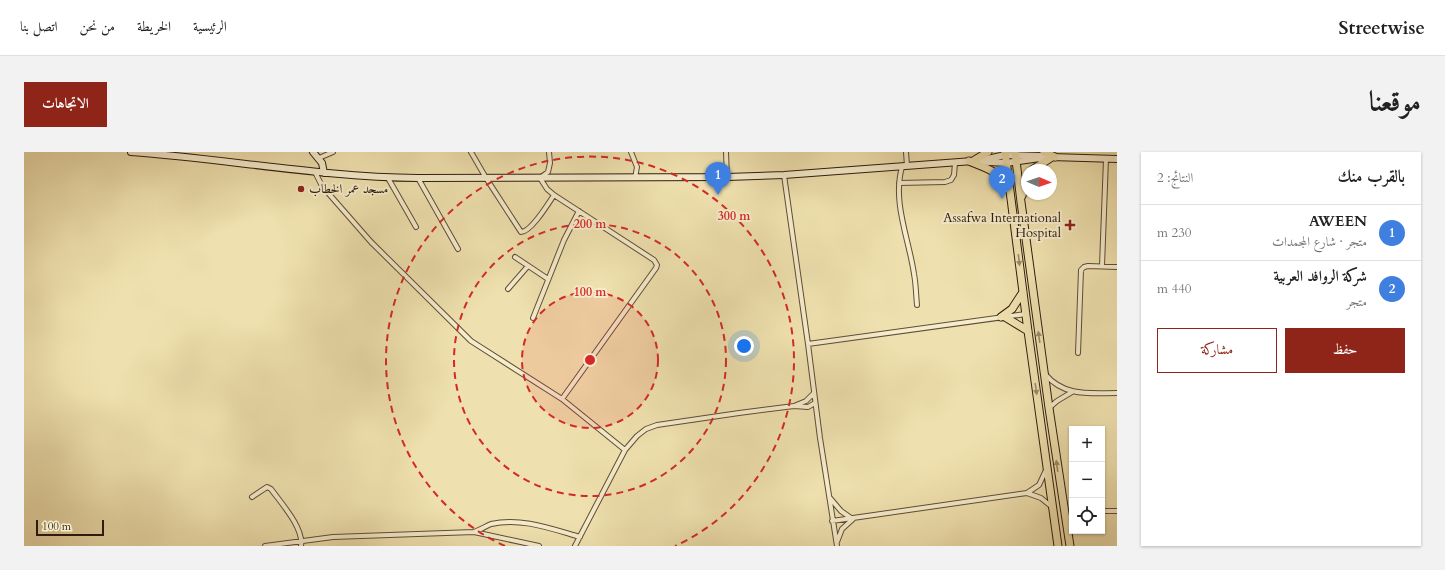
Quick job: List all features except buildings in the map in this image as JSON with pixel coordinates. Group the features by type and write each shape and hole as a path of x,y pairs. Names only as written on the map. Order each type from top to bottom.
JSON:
{"main road":[{"path":"131,152 324,173 388,178 727,177 784,175 904,167 1016,156 1050,156 1117,160"},
{"path":"313,152 322,163 324,173"},
{"path":"973,161 988,152"},
{"path":"1016,156 1020,202 1070,546"},
{"path":"1040,164 1050,156"},
{"path":"1005,157 1058,546"},
{"path":"973,161 996,173 1002,179 1010,194"},
{"path":"1020,202 1021,197"},
{"path":"1023,292 1012,309 1003,317 1028,332"}],"street":[{"path":"319,158 333,152"},
{"path":"471,152 521,232 525,232 536,220 554,195"},
{"path":"549,152 550,163 548,172 540,178 547,189 654,260 657,265 562,399"},
{"path":"631,152 638,167 635,178"},
{"path":"726,152 727,177"},
{"path":"906,152 904,167 899,183 902,215 914,274 918,305"},
{"path":"1102,266 1106,159"},
{"path":"899,183 945,182 951,180 954,175 955,163"},
{"path":"316,172 322,186 371,242 471,341 562,399 625,450"},
{"path":"784,175 815,403 832,521 837,544"},
{"path":"388,178 416,227"},
{"path":"418,178 458,249"},
{"path":"533,318 564,240 579,211"},
{"path":"515,257 548,279"},
{"path":"508,289 528,266"},
{"path":"1078,353 1081,270 1086,266 1117,267"},
{"path":"808,344 1026,314"},
{"path":"1044,372 1054,383 1072,392 1117,393"},
{"path":"1049,408 1072,392"},
{"path":"794,406 806,401 814,393"},
{"path":"575,546 625,450 637,436 646,429 657,425 739,412 794,406 808,407 815,403"},
{"path":"1027,493 1038,485 1047,468"},
{"path":"252,497 265,488 270,487 298,529 302,541 301,546"},
{"path":"832,521 1027,493 1041,498 1052,507"},
{"path":"829,496 841,511 853,518"},
{"path":"1064,511 1069,511"},
{"path":"1105,511 1117,511"},
{"path":"837,544 844,526 853,518"},
{"path":"474,532 491,524 513,522 539,525 580,537"},
{"path":"265,546 333,536 474,532 539,546"}],"place":[{"name":"مسجد عمر الخطاب","path":"301,189"},
{"name":"AWEEN","path":"718,195"},
{"name":"شركة الروافد العربية","path":"1002,199"},
{"name":"Assafwa International Hospital","path":"1070,225"}]}
